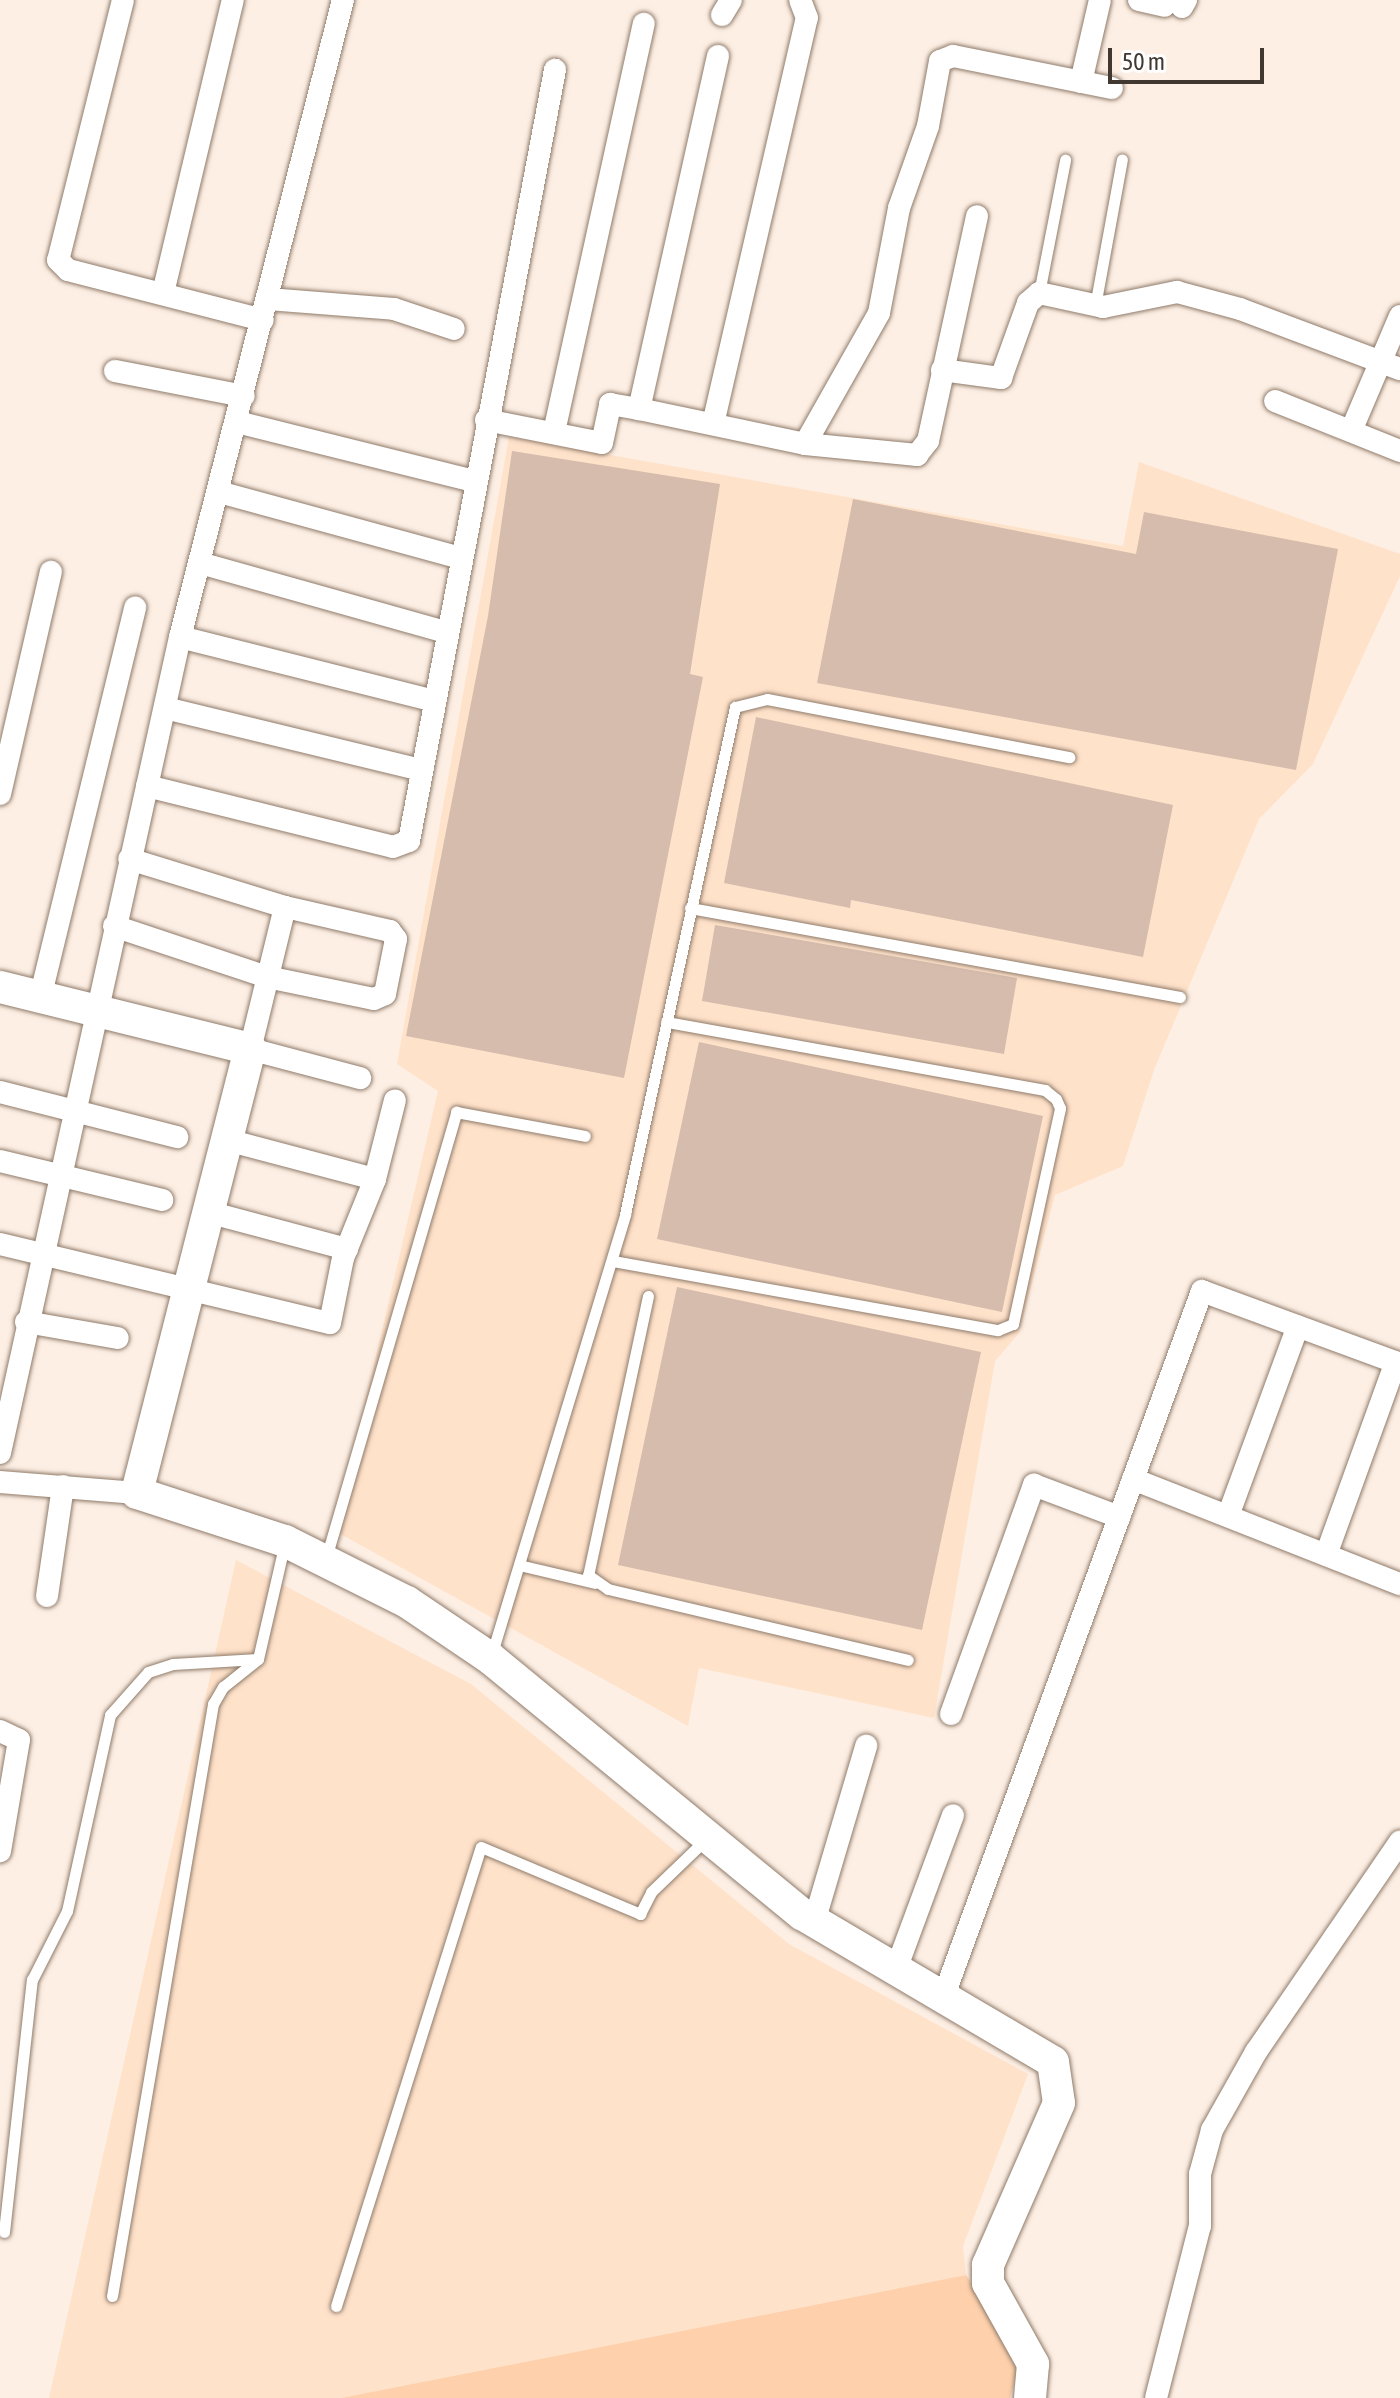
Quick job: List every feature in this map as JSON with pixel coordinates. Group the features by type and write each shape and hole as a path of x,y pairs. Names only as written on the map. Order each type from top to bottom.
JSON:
{"street":[{"path":"123,0 58,260 68,270 163,293 265,310 394,309 454,329"},
{"path":"163,293 233,0"},
{"path":"0,1453 8,1372 26,1322 180,637 343,0"},
{"path":"713,424 807,18 800,0"},
{"path":"1081,82 1100,0"},
{"path":"1139,0 1177,4"},
{"path":"554,432 644,24"},
{"path":"639,409 718,56"},
{"path":"805,444 879,313 899,208 928,126 935,67 953,56 1112,88"},
{"path":"147,786 393,847 409,841 474,481 555,70"},
{"path":"486,420 602,443 610,404 805,444 917,455 928,441 977,216"},
{"path":"942,370 1001,378 1028,303 1039,293 1095,306 1177,292 1240,309 1390,366"},
{"path":"1351,431 1390,366 1400,316"},
{"path":"115,371 244,396"},
{"path":"1275,401 1400,451"},
{"path":"237,422 474,481"},
{"path":"219,492 460,558"},
{"path":"200,563 446,632"},
{"path":"0,794 51,572"},
{"path":"40,998 135,607"},
{"path":"180,637 434,701"},
{"path":"165,708 421,770"},
{"path":"114,926 267,977 374,999 385,994 394,933 285,907 129,859"},
{"path":"137,1493 285,907"},
{"path":"0,987 360,1078"},
{"path":"0,1092 177,1137"},
{"path":"0,1244 330,1323 347,1249 375,1179 395,1100"},
{"path":"227,1140 375,1179"},
{"path":"0,1161 162,1200"},
{"path":"208,1212 347,1249"},
{"path":"943,1998 1202,1291 1398,1363 1326,1555"},
{"path":"26,1322 118,1338"},
{"path":"1228,1516 1298,1326"},
{"path":"1133,1479 1400,1584"},
{"path":"0,1482 137,1493 285,1541 407,1602 490,1658 814,1922 895,1972 1037,2048 1053,2062 1060,2081 1059,2103 988,2265 988,2283 1033,2364 1030,2398"},
{"path":"951,1714 1034,1485 1119,1517"},
{"path":"47,1596 63,1486"},
{"path":"0,1731 19,1740 0,1851"},
{"path":"814,1922 866,1746"},
{"path":"895,1972 953,1815"},
{"path":"1156,2398 1200,2226 1200,2174 1212,2130 1256,2052 1400,1842"}],"lane":[{"path":"1095,306 1122,159"},
{"path":"1039,293 1065,160"},
{"path":"490,1658 613,1261 730,718 743,701 767,699 1069,757"},
{"path":"690,908 1180,997"},
{"path":"613,1261 998,1330 1013,1324 1060,1108 1056,1099 1045,1090 666,1022"},
{"path":"325,1562 456,1112 585,1136"},
{"path":"596,1583 587,1563 648,1296"},
{"path":"112,2296 213,1704 223,1687 258,1659 285,1541"},
{"path":"519,1565 908,1660"},
{"path":"4,2232 32,1980 67,1911 110,1715 148,1672 173,1664 258,1659"},
{"path":"336,2306 481,1847 640,1914 651,1892 708,1837"}],"shaded area":[{"path":"509,437 1123,546 1139,462 1400,554 1400,576 1313,764 1259,819 1154,1070 1123,1166 1055,1195 1019,1333 995,1361 934,1718 699,1668 688,1726 335,1531 438,1091 397,1064"},
{"path":"236,1560 471,1684 789,1944 1028,2074 963,2246 966,2275 341,2398 49,2398"},
{"path":"966,2275 1021,2356 1010,2398 341,2398"}],"building":[{"path":"512,451 720,484 690,674 703,677 624,1078 406,1036 488,616"},
{"path":"853,499 1136,554 1144,512 1338,549 1296,770 817,683"},
{"path":"756,717 1173,805 1143,957 851,900 850,908 724,883"},
{"path":"715,925 1017,978 1004,1054 702,1001"},
{"path":"699,1042 1043,1116 1002,1312 657,1239"},
{"path":"677,1287 981,1352 922,1630 618,1565"}]}
